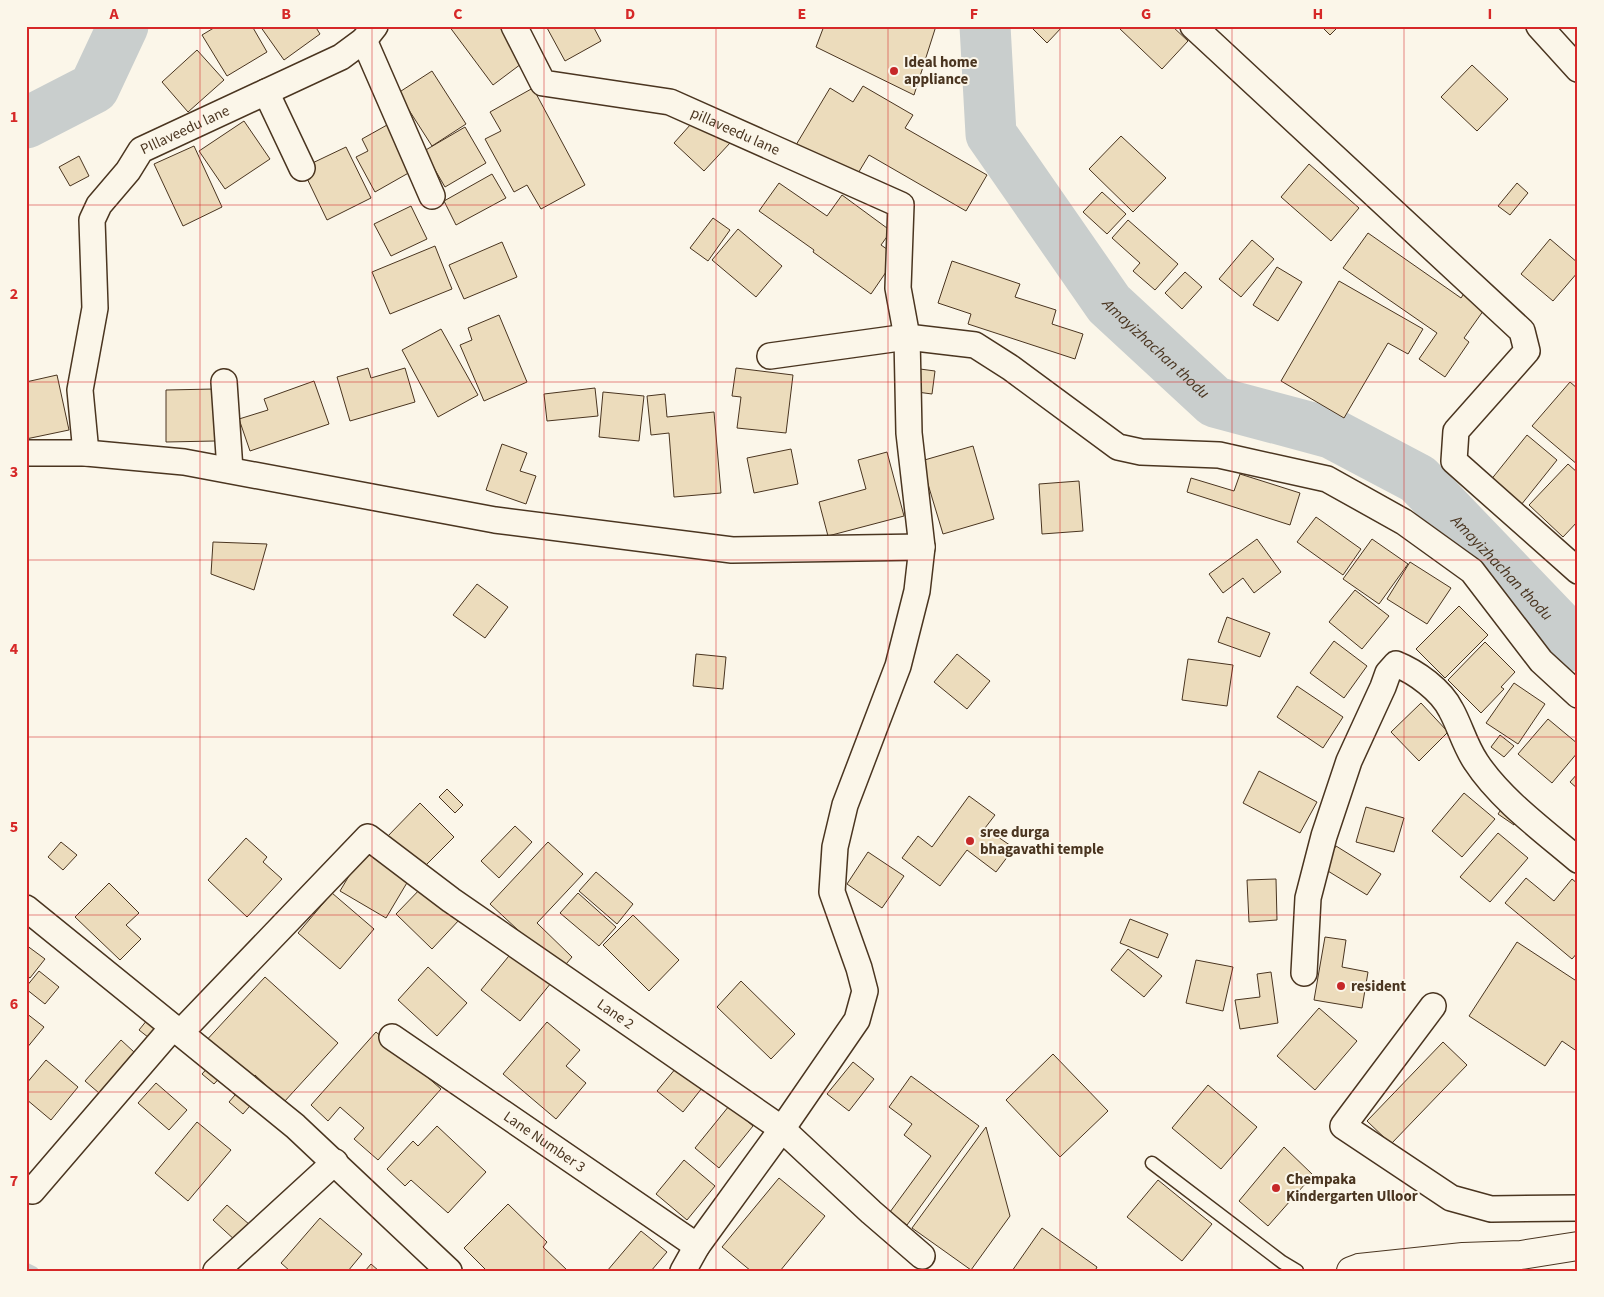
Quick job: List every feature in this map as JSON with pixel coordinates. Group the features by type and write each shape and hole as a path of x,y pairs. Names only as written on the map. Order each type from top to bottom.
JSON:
{"main road":[{"path":"1351,1271 1360,1268 1463,1257 1521,1255 1578,1246"}],"street":[{"name":"pillaveedu lane","path":"514,26 543,83 670,102 901,205 898,288 907,337"},
{"path":"1193,26 1522,331 1527,352 1456,431 1454,461 1578,571"},
{"path":"1539,26 1578,69"},
{"path":"370,33 432,196"},
{"name":"PIllaveedu lane","path":"86,453 80,390 95,308 92,220 100,205 128,171 141,150 341,57 370,33"},
{"path":"266,92 302,168"},
{"path":"682,1271 697,1246 857,1020 865,992 859,968 832,892 836,847 844,805 898,666 917,591 922,547 908,433 907,337"},
{"path":"770,356 907,337 975,345 1011,368 1118,447 1141,452 1219,454 1327,479 1404,522 1472,572 1541,661 1578,695"},
{"path":"224,382 230,470"},
{"path":"26,453 86,453 184,462 495,520 732,550 922,547"},
{"path":"1304,973 1308,898 1324,836 1349,761 1388,673 1396,664 1412,671 1431,686 1450,708 1475,761 1500,792 1578,860"},
{"name":"Lane 2","path":"177,1030 368,837 451,900 782,1128 871,1212 922,1256"},
{"path":"26,908 296,1126 449,1271"},
{"path":"1434,1006 1343,1126 1451,1198 1491,1209 1578,1208"},
{"path":"32,1192 177,1030"},
{"name":"Lane Number 3","path":"392,1036 697,1246"},
{"path":"216,1271 335,1162"}],"lane":[{"path":"1152,1163 1282,1262 1297,1271"}],"building":[{"path":"217,26 252,26 267,52 227,76 202,35"},
{"path":"260,26 315,26 320,34 284,60"},
{"path":"449,26 499,26 525,61 493,85"},
{"path":"546,26 593,26 601,41 565,61"},
{"name":"Ideal home appliance","path":"824,26 936,26 914,95 816,47"},
{"path":"1030,26 1063,26 1047,43"},
{"path":"1120,26 1172,26 1188,41 1162,69 1119,28"},
{"path":"1321,26 1339,26 1330,35"},
{"path":"197,50 224,80 188,112 162,82"},
{"path":"1472,65 1508,99 1477,131 1441,97"},
{"path":"432,71 466,124 432,146 398,93"},
{"path":"863,86 913,115 905,128 987,175 966,211 869,155 854,180 796,145 830,88 853,102"},
{"path":"533,88 585,185 541,209 527,185 514,192 485,139 501,131 490,112"},
{"path":"699,115 730,143 704,171 674,143"},
{"path":"244,121 270,159 225,189 199,151"},
{"path":"387,125 412,171 375,192 356,157 368,151 362,139"},
{"path":"465,127 486,163 445,187 424,151"},
{"path":"1121,136 1166,178 1133,212 1089,169"},
{"path":"194,146 222,207 183,226 154,164"},
{"path":"346,147 371,198 327,220 302,168"},
{"path":"79,156 89,176 70,186 59,167"},
{"path":"1309,164 1359,208 1331,241 1281,197"},
{"path":"492,174 506,198 456,225 444,201"},
{"path":"779,183 827,216 842,195 891,231 881,245 897,256 871,294 759,211"},
{"path":"1517,183 1528,193 1510,215 1498,206"},
{"path":"1102,192 1126,214 1107,234 1083,212"},
{"path":"411,206 427,239 391,256 374,224"},
{"path":"713,218 730,230 708,261 690,248"},
{"path":"1128,220 1178,264 1155,290 1133,271 1140,263 1112,238"},
{"path":"738,229 782,266 756,297 712,260"},
{"path":"1368,233 1461,298 1465,292 1486,307 1464,338 1469,342 1445,377 1419,359 1437,333 1343,268"},
{"path":"1550,239 1578,263 1578,272 1553,301 1521,274"},
{"path":"1252,240 1274,259 1241,297 1219,279"},
{"path":"502,242 517,277 464,299 449,265"},
{"path":"435,246 452,289 390,314 372,272"},
{"path":"952,261 1020,284 1015,297 1056,310 1052,324 1083,334 1075,359 968,324 971,314 938,303"},
{"path":"1277,267 1302,282 1278,321 1253,305"},
{"path":"1185,272 1202,287 1182,309 1165,293"},
{"path":"1339,281 1423,329 1408,354 1388,343 1344,418 1281,381"},
{"path":"499,315 527,382 484,401 460,345 472,340 468,328"},
{"path":"441,329 478,395 438,417 402,350"},
{"path":"368,368 371,378 405,368 415,402 350,421 337,377"},
{"path":"736,368 793,375 786,433 737,428 741,397 732,396"},
{"path":"920,369 935,371 932,394 917,392"},
{"path":"57,375 69,430 26,439 26,382"},
{"path":"314,381 329,424 250,451 239,419 268,410 264,399"},
{"path":"1570,382 1578,389 1578,465 1532,426"},
{"path":"595,388 598,416 547,421 544,394"},
{"path":"214,389 215,441 166,442 166,390"},
{"path":"603,392 644,396 639,441 599,437"},
{"path":"665,394 667,417 714,412 721,493 674,497 669,433 651,435 647,396"},
{"path":"1527,435 1557,460 1521,505 1490,481"},
{"path":"502,444 527,453 520,471 536,476 526,504 486,490"},
{"path":"973,446 994,519 943,534 921,461"},
{"path":"791,449 798,484 754,493 747,458"},
{"path":"887,452 904,516 828,536 819,502 866,489 858,460"},
{"path":"1568,464 1578,473 1578,521 1563,537 1529,505"},
{"path":"1240,474 1300,493 1290,525 1187,492 1191,478 1234,491"},
{"path":"1079,481 1083,531 1042,534 1039,484"},
{"path":"1316,517 1361,549 1343,575 1297,542"},
{"path":"1257,539 1281,572 1254,593 1243,578 1223,593 1209,574"},
{"path":"1372,539 1408,564 1379,604 1343,579"},
{"path":"213,542 267,544 254,590 211,574"},
{"path":"1410,562 1451,588 1427,624 1387,599"},
{"path":"477,584 508,607 485,638 453,615"},
{"path":"1355,590 1389,616 1362,649 1329,622"},
{"path":"1459,606 1488,635 1445,678 1416,649"},
{"path":"1227,617 1270,633 1260,657 1218,642"},
{"path":"1334,641 1367,666 1344,698 1310,673"},
{"path":"1485,642 1515,672 1501,687 1504,689 1481,713 1448,680"},
{"path":"696,654 726,657 723,689 693,686"},
{"path":"957,654 990,681 967,709 934,682"},
{"path":"1188,659 1233,665 1227,706 1182,700"},
{"path":"1514,683 1545,704 1518,744 1486,723"},
{"path":"1297,686 1343,717 1323,748 1277,717"},
{"path":"1421,703 1448,732 1419,761 1391,732"},
{"path":"1548,719 1578,744 1578,752 1552,783 1518,754"},
{"path":"1500,735 1514,746 1504,757 1491,747"},
{"path":"1259,771 1317,802 1300,833 1243,803"},
{"path":"1578,773 1578,789 1570,782"},
{"path":"447,789 463,805 455,813 439,797"},
{"path":"1464,793 1495,819 1462,857 1432,831"},
{"name":"sree durga bhagavathi temple","path":"969,796 995,815 985,828 1014,848 996,872 967,850 940,886 902,858 918,836 932,847"},
{"path":"1507,801 1522,811 1514,825 1498,814"},
{"path":"420,803 454,837 420,871 386,838"},
{"path":"1366,807 1404,818 1394,852 1356,842"},
{"path":"515,826 532,842 499,878 481,861"},
{"path":"1498,833 1528,858 1490,902 1460,877"},
{"path":"246,838 267,857 263,862 282,879 247,917 208,880"},
{"path":"61,842 77,855 63,870 48,857"},
{"path":"548,842 583,874 537,923 572,957 561,970 490,904"},
{"path":"1336,846 1381,874 1367,895 1323,868"},
{"path":"365,849 411,876 386,918 340,891"},
{"path":"868,852 904,876 882,908 847,884"},
{"path":"596,872 633,904 617,924 579,891"},
{"path":"1526,878 1554,901 1572,879 1578,884 1578,952 1572,959 1505,903"},
{"path":"1276,879 1277,920 1249,922 1247,880"},
{"path":"109,883 139,913 126,925 141,939 120,960 75,917"},
{"path":"424,885 460,919 432,949 396,914"},
{"path":"332,893 374,929 340,969 298,933"},
{"path":"578,893 616,927 599,946 560,913"},
{"path":"633,915 679,960 649,991 603,945"},
{"path":"1130,919 1168,934 1158,958 1120,943"},
{"name":"resident","path":"1325,937 1346,940 1342,967 1368,972 1362,1008 1314,1000"},
{"path":"1517,942 1578,982 1578,1052 1562,1041 1545,1066 1469,1016"},
{"path":"26,945 45,959 30,978 26,975"},
{"path":"1128,949 1162,976 1144,997 1111,970"},
{"path":"513,951 551,983 520,1021 481,990"},
{"path":"1196,960 1233,967 1223,1011 1186,1003"},
{"path":"428,967 467,1003 437,1036 398,1000"},
{"path":"39,971 59,987 45,1004 26,989"},
{"path":"1271,972 1278,1023 1240,1029 1235,1000 1260,997 1257,974"},
{"path":"265,977 338,1043 284,1102 255,1075 246,1084 203,1044"},
{"path":"741,981 795,1034 771,1059 717,1007"},
{"path":"1319,1008 1357,1041 1315,1090 1277,1056"},
{"path":"26,1013 44,1027 26,1049"},
{"path":"152,1014 170,1029 158,1045 139,1030"},
{"path":"547,1022 580,1050 566,1066 586,1083 556,1119 503,1074"},
{"path":"376,1032 441,1089 378,1160 354,1139 364,1128 340,1107 328,1121 311,1105"},
{"path":"121,1040 134,1052 99,1093 85,1081"},
{"path":"1443,1042 1467,1065 1391,1144 1367,1121"},
{"path":"1053,1054 1108,1111 1060,1157 1006,1100"},
{"path":"46,1060 78,1087 51,1120 26,1099 26,1084"},
{"path":"681,1062 706,1083 683,1112 657,1091"},
{"path":"853,1062 874,1079 849,1111 827,1094"},
{"path":"212,1063 224,1073 214,1084 202,1074"},
{"path":"911,1076 979,1126 907,1225 890,1212 931,1156 904,1135 912,1124 889,1107"},
{"path":"156,1083 187,1110 169,1130 138,1103"},
{"path":"1208,1085 1257,1127 1221,1169 1172,1128"},
{"path":"241,1088 255,1100 243,1114 229,1102"},
{"path":"729,1106 753,1126 719,1168 695,1148"},
{"path":"197,1122 231,1150 188,1201 155,1173"},
{"path":"437,1126 486,1172 448,1213 411,1180 405,1186 387,1169 413,1141 418,1146"},
{"path":"986,1127 1010,1216 971,1270 912,1228"},
{"name":"Chempaka Kindergarten Ulloor","path":"1284,1147 1313,1175 1268,1226 1239,1201"},
{"path":"684,1160 715,1186 687,1220 656,1194"},
{"path":"779,1178 825,1216 780,1271 751,1271 722,1247"},
{"path":"1158,1180 1212,1224 1182,1261 1127,1217"},
{"path":"508,1204 547,1242 543,1247 568,1271 487,1271 464,1248"},
{"path":"227,1205 250,1225 236,1241 213,1220"},
{"path":"320,1218 362,1254 348,1271 290,1271 281,1263"},
{"path":"1042,1228 1097,1267 1095,1271 1012,1271"},
{"path":"641,1231 667,1252 651,1271 607,1271"},
{"path":"371,1264 379,1271 365,1271"}],"waterway":[{"name":"Amayizhachan thodu","path":"26,123 94,88 123,26"},
{"name":"Amayizhachan thodu","path":"985,26 991,134 1109,304 1215,402 1331,433 1418,479 1578,646"},
{"path":"26,1267 34,1271"}],"place":[{"name":"Ideal home appliance","path":"894,71"},
{"name":"sree durga bhagavathi temple","path":"970,841"},
{"name":"resident","path":"1341,986"},
{"name":"Chempaka Kindergarten Ulloor","path":"1276,1188"}]}
